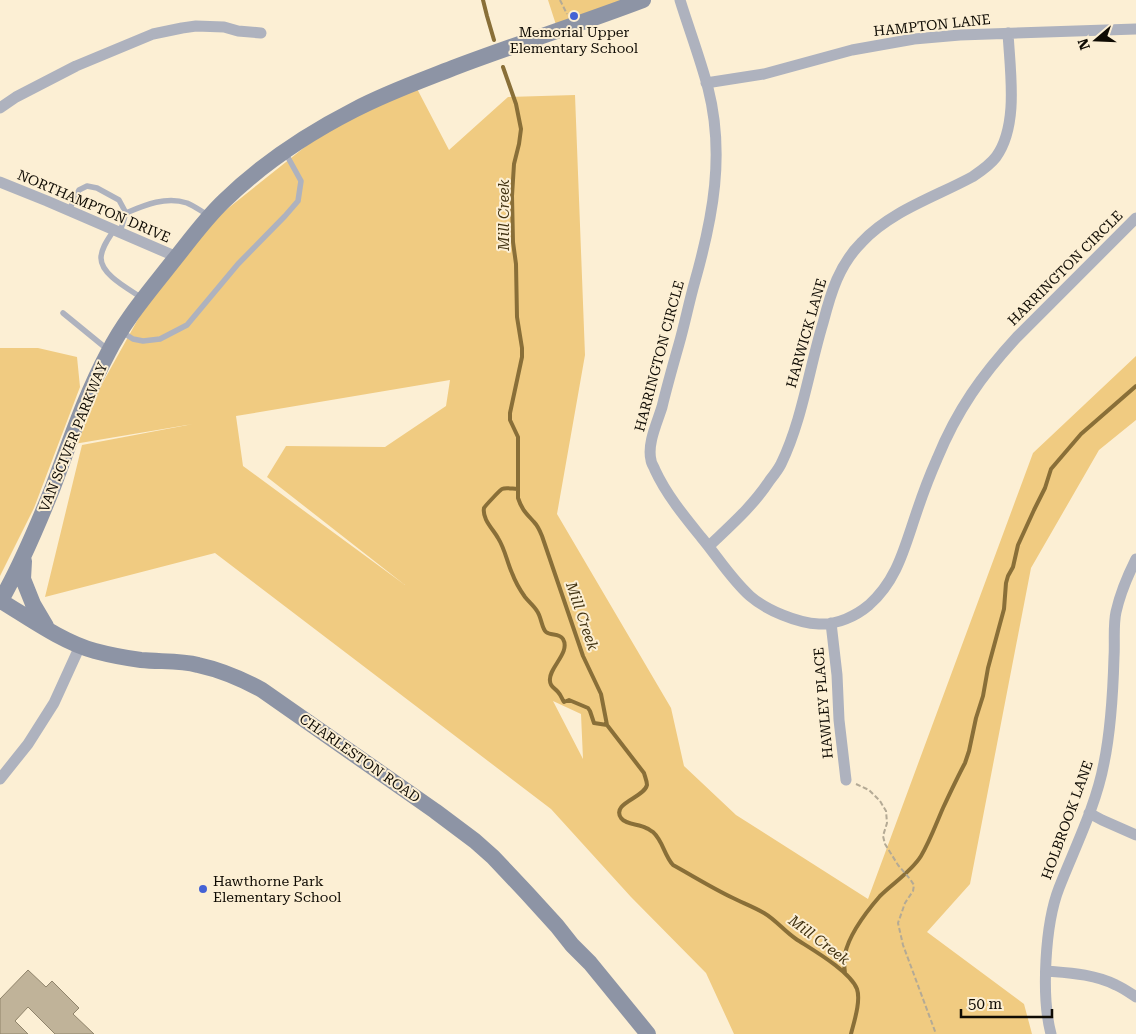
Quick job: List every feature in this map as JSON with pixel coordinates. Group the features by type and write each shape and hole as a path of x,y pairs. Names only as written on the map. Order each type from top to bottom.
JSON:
{"street":[{"name":"VAN SCIVER PARKWAY","path":"0,601 24,556 85,400 109,350 120,331 144,299 209,216 225,200 249,179 301,140 346,114 383,96 477,59 643,0"},
{"name":"HARRINGTON CIRCLE","path":"680,0 712,107 717,165 713,204 701,261 651,442 650,460 667,491 723,566 749,595 777,613 820,624 831,623 851,617 866,607 876,597 897,569 927,484 945,440 976,386 1017,337 1136,218"},
{"path":"0,108 76,66 153,34 204,26 260,33"},
{"name":"HAMPTON LANE","path":"706,83 764,74 838,53 893,42 944,36 1136,29"},
{"name":"HARWICK LANE","path":"709,546 733,525 762,493 780,466 799,415 815,348 834,286 840,272 850,257 873,231 889,220 972,177 985,168 995,158 1002,146 1007,133 1011,103 1008,33"},
{"name":"NORTHAMPTON DRIVE","path":"0,182 177,257"},
{"path":"24,556 23,579 33,604 48,629"},
{"name":"HOLBROOK LANE","path":"1051,1034 1047,1007 1046,947 1058,889 1100,781 1108,743 1116,613 1127,578 1136,559"},
{"name":"CHARLESTON ROAD","path":"0,601 80,646 116,656 141,660 197,664 241,678 262,690 435,810 493,857 557,926 572,946 590,963 648,1034"},
{"name":"HAWLEY PLACE","path":"831,623 846,780"},
{"path":"0,779 28,744 54,703 80,646"},
{"path":"1089,813 1136,835"},
{"path":"1046,971 1080,974 1103,979 1136,997"}],"lane":[{"path":"120,331 133,339 143,341 160,339 186,325 238,264 298,201 301,181 285,152"},
{"path":"69,210 80,190 87,186 97,188 119,200 126,213"},
{"path":"144,299 110,276 103,267 101,257 104,246 117,231 126,213 150,203 172,200 187,203 209,216"},
{"path":"63,313 109,350"}],"path":[{"path":"846,780 869,790 880,800 886,811 887,823 883,836 885,844 898,865 914,885 898,923 903,944 936,1034"}],"shaded area":[{"name":"Memorial Upper Elementary School","path":"548,0 646,0 558,31"},
{"path":"414,83 449,150 508,97 575,95 585,355 557,514 671,708 684,766 736,815 868,899 1033,453 1136,356 1136,420 1099,450 1031,568 970,884 927,932 1024,1004 1032,1034 734,1034 706,973 631,897 551,809 215,553 45,597 82,445 193,424 68,445 177,249 350,111","holes":["450,380 446,406 385,447 286,446 267,477 405,585 243,466 236,416","553,701 581,714 583,759"]},
{"path":"0,348 38,348 77,357 80,387 34,508 0,576"}],"building":[{"path":"28,970 46,987 52,981 79,1008 73,1014 94,1034 55,1034 28,1007 15,1021 28,1034 0,1034 0,999"}],"waterway":[{"name":"Mill Creek","path":"483,0 494,40"},
{"name":"Mill Creek","path":"503,67 516,104 521,129 514,164 512,196 517,317 522,357 510,413 510,420 518,437 518,498 526,514 537,525 542,536 583,656 601,694 607,725 644,773 647,785 645,790 624,804 620,808 619,813 626,822 653,832 673,865 764,913 792,936 830,961 847,975 853,982 858,994 857,1011 851,1034"},
{"path":"845,973 845,954 854,931 880,896 907,872 921,856 965,763 1004,609 1008,576 1013,567 1018,545 1045,488 1051,469 1081,434 1136,386"},
{"path":"517,489 505,488 501,490 484,508 488,524 500,542 516,582 538,613 545,630 548,633 559,636 565,644 562,655 550,676 551,685 564,702 569,700 588,708 594,723 607,725"}],"place":[{"name":"Memorial Upper Elementary School","path":"574,16"},
{"name":"Hawthorne Park Elementary School","path":"203,889"}]}
